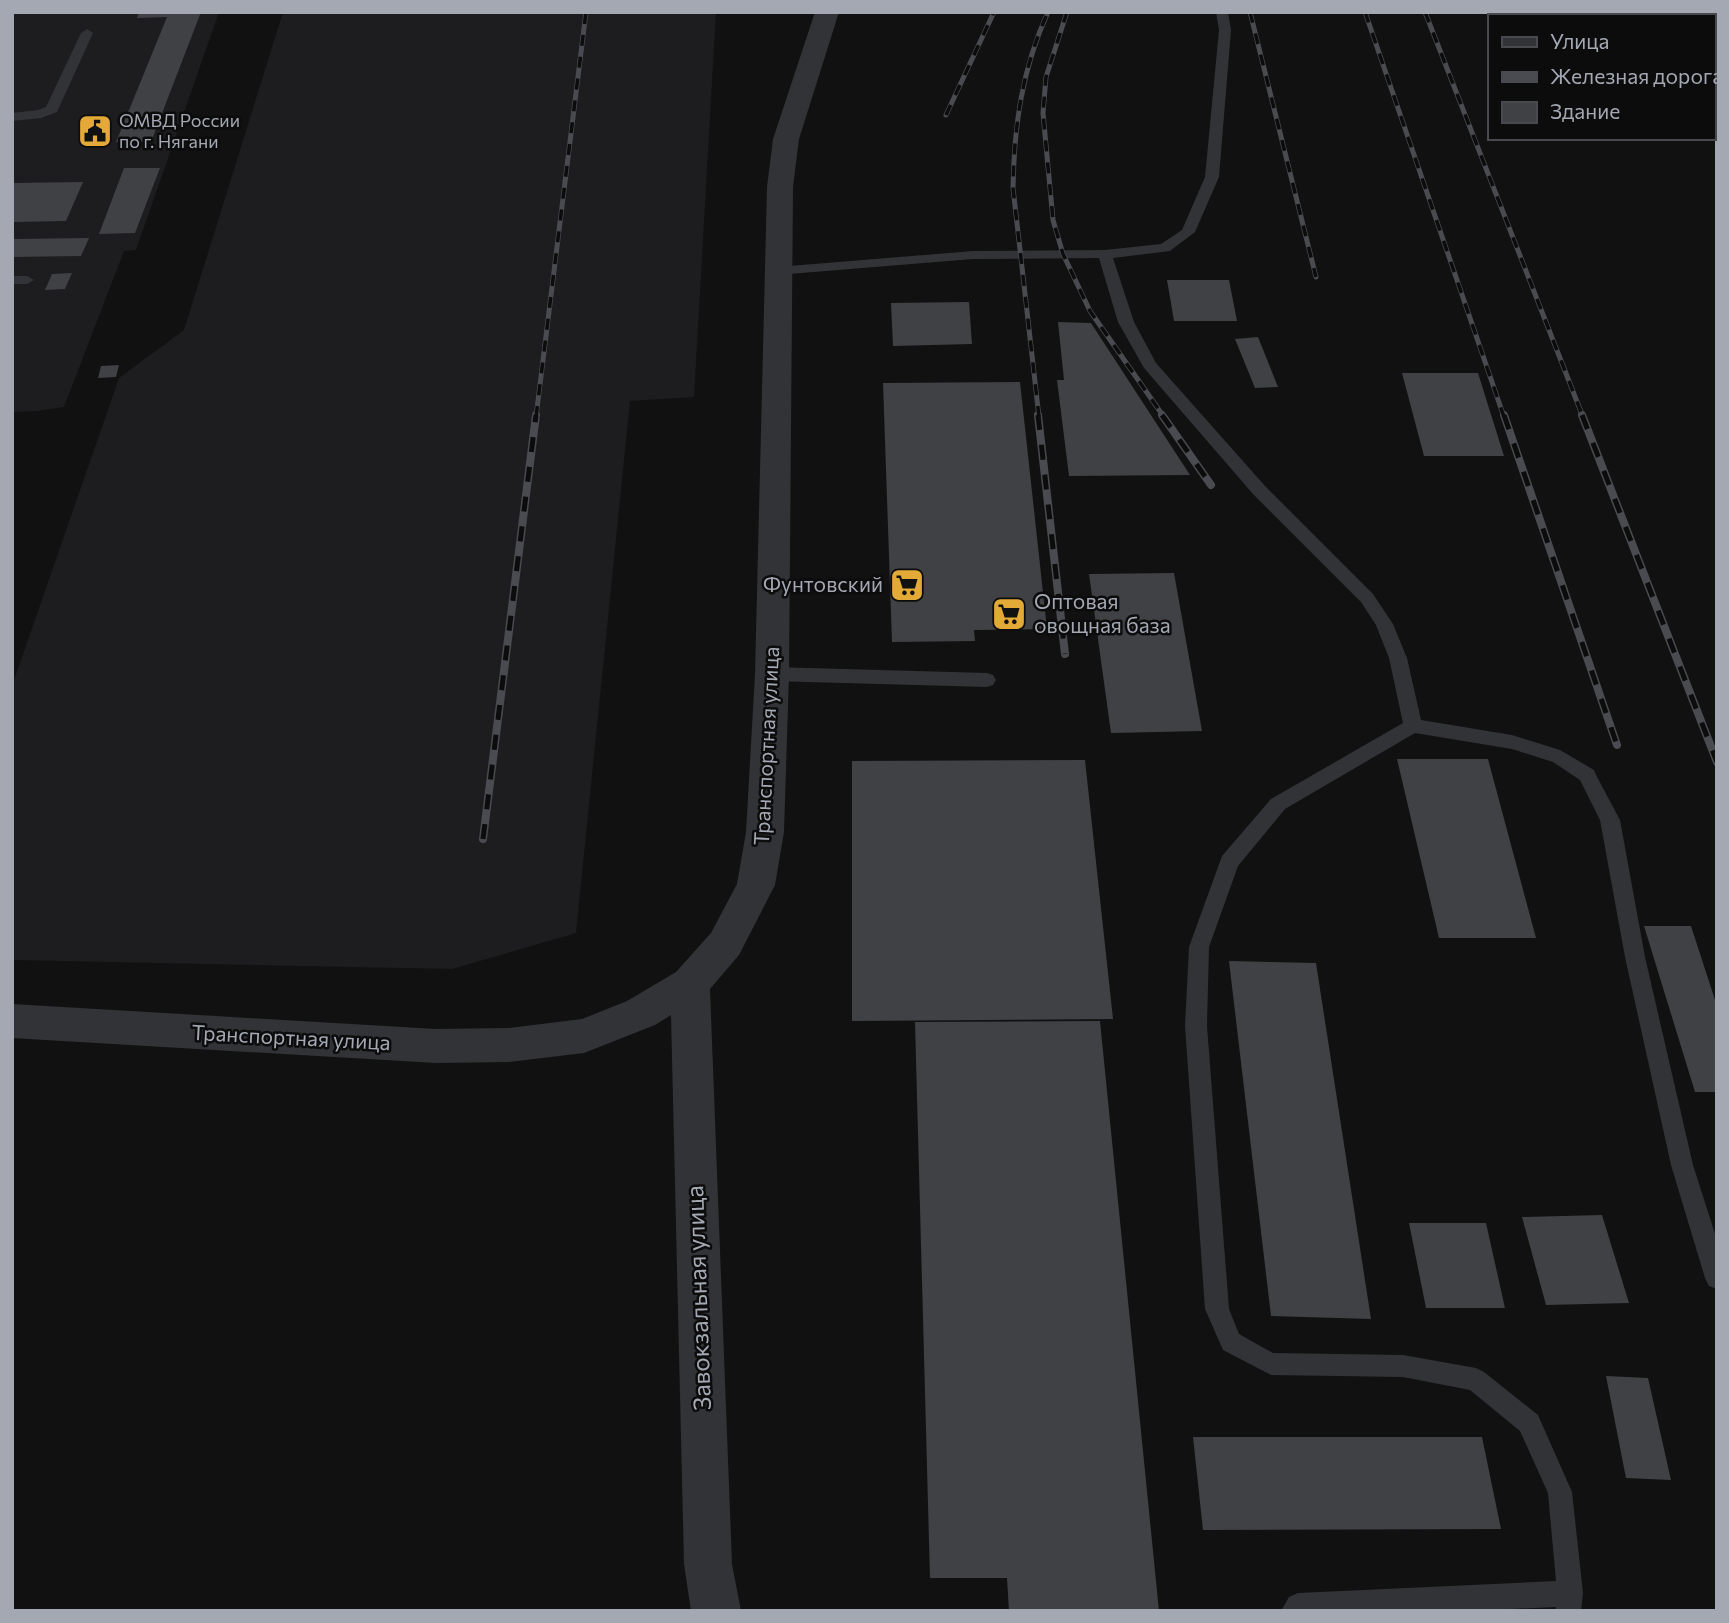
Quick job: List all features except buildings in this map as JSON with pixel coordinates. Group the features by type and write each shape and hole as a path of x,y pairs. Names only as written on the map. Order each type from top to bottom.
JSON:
{"street":[{"name":"Транспортная улица","path":"12,1021 436,1046 509,1045 584,1036 641,1013 690,984 724,944 756,885 765,832 772,674 780,187 786,139 827,12"},
{"name":"Завокзальная улица","path":"690,984 708,1564 716,1611"}],"lane":[{"path":"777,271 973,255 1105,254 1165,248 1188,232 1212,177 1225,30 1222,12"},
{"path":"12,117 41,114 52,108 87,33"},
{"path":"1105,254 1126,322 1149,365 1259,489 1367,598 1384,624 1398,659 1413,726"},
{"path":"772,674 988,680"},
{"path":"1294,1611 1298,1606 1569,1602 1560,1492 1529,1423 1487,1388 1476,1380 1404,1366 1271,1364 1231,1342 1217,1309 1196,1026 1199,947 1229,862 1278,804 1413,726 1512,742 1560,757 1587,775 1610,820 1635,957 1682,1165 1717,1278"}],"shaded area":[{"name":"ОМВД России по г. Нягани","path":"12,12 219,12 136,250 124,251 64,407 12,412"},
{"path":"283,12 716,12 694,397 630,401 576,933 452,969 12,960 12,686 119,378 184,330"},
{"path":"1664,12 1717,12 1717,111 1715,14"}],"railway":[{"path":"536,417 586,12"},
{"path":"946,115 994,12"},
{"path":"1039,417 1013,188 1021,98 1032,55 1048,12"},
{"path":"1067,12 1046,77 1043,113 1053,220 1063,254 1090,311 1164,417"},
{"path":"1250,12 1316,277"},
{"path":"1365,12 1504,417"},
{"path":"1425,12 1583,417"},
{"path":"483,839 536,415"},
{"path":"1038,415 1065,654"},
{"path":"1162,415 1211,485"},
{"path":"1504,415 1617,745"},
{"path":"1582,415 1717,762"}],"place":[{"name":"ОМВД России по г. Нягани","path":"95,131"},
{"name":"Фунтовский","path":"907,585"},
{"name":"Оптовая овощная база","path":"1009,614"}]}
